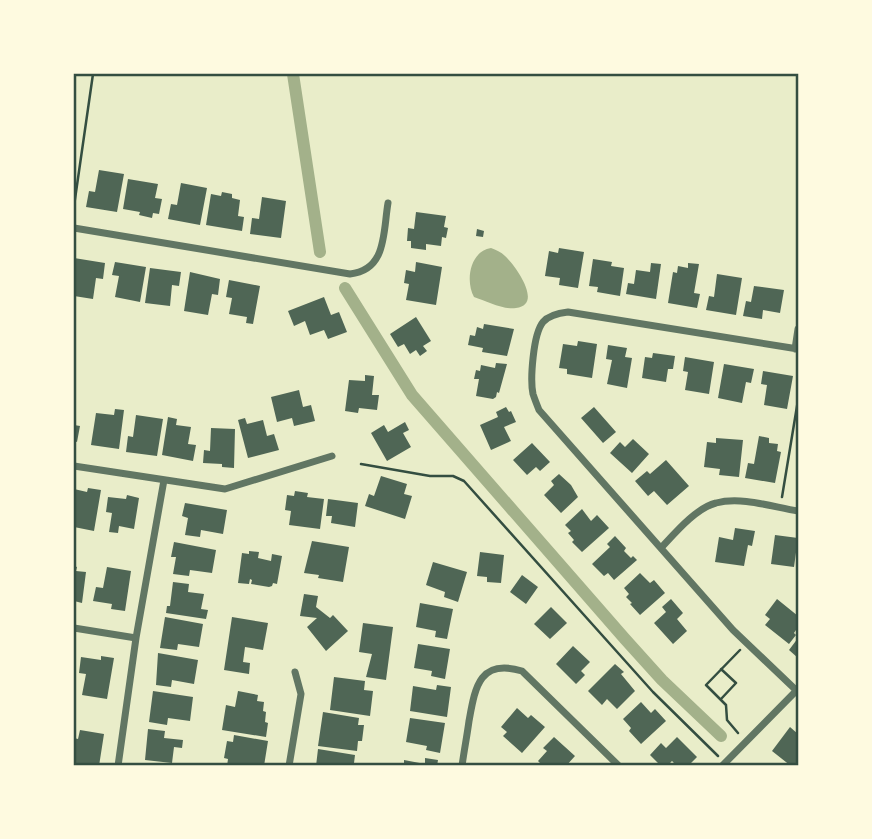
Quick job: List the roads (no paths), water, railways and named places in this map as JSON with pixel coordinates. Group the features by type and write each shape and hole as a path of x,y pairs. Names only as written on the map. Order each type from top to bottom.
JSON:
{"street":[{"path":"74,228 350,274 370,269 380,251 388,202"},
{"path":"724,764 798,691 733,630 539,410 533,395 531,376 538,330 549,317 568,312 797,349 799,329"},
{"path":"74,466 225,489 332,456"},
{"path":"118,765 136,638 164,480"},
{"path":"662,548 689,519 715,503 741,502 799,511"},
{"path":"74,628 136,638"},
{"path":"462,765 475,687 488,673 498,668 522,671 619,765"},
{"path":"289,765 301,694 295,671"}],"waterway":[{"path":"293,74 320,252"},
{"path":"345,288 412,395 662,680 721,736"}]}
